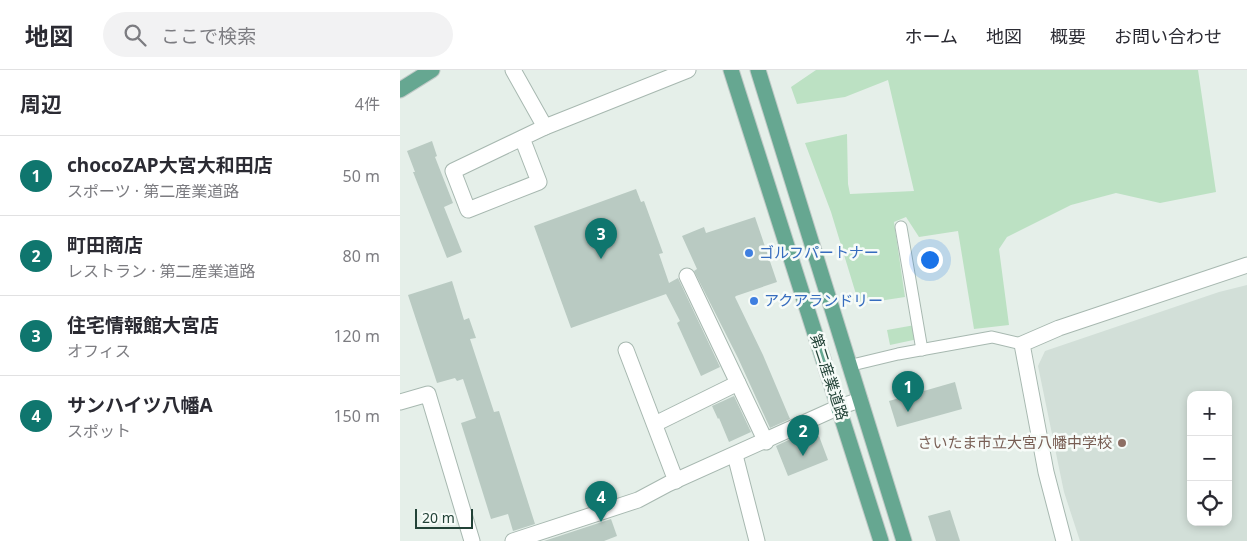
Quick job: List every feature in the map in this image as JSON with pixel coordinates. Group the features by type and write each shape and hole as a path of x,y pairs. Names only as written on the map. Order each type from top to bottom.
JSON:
{"main road":[{"path":"400,90 432,70"},
{"name":"第二産業道路","path":"731,70 881,541"},
{"name":"第二産業道路","path":"758,70 848,366 904,541"}],"street":[{"path":"512,70 545,127"},
{"path":"522,138 539,182 468,210 453,171 522,138 545,127 688,70"},
{"path":"1064,541 1046,472 1022,344 1059,328 1247,265"},
{"path":"686,276 766,442"},
{"path":"626,350 676,481"},
{"path":"655,424 738,383"},
{"path":"400,402 428,394 472,541"},
{"path":"513,541 638,500 839,407 860,400"},
{"path":"735,455 757,541"}],"lane":[{"path":"901,227 922,350"},
{"path":"848,366 992,337 1022,344"}],"shaded area":[{"name":"さいたま市立大宮八幡中学校","path":"1247,285 1247,541 1080,541 1064,492 1038,366 1045,351 1219,292"}],"green space":[{"path":"816,70 1198,70 1216,192 1160,203 1116,193 1071,205 1007,237 999,249 1009,325 974,329 958,231 919,237 906,217 894,222 905,297 859,304 831,212 805,143 847,134 850,194 914,191 888,80 845,97 797,104 791,87"},
{"path":"915,325 918,339 890,345 887,330"}],"building":[{"path":"432,141 437,156 435,157 453,203 444,207 462,252 447,258 413,172 415,172 407,151"},
{"path":"636,189 641,202 644,201 663,253 659,254 669,283 678,278 720,367 701,376 677,323 680,321 666,294 571,328 534,226"},
{"path":"755,217 777,282 735,297 763,355 790,419 770,428 738,358 694,271 697,269 682,236 704,227 706,233"},
{"path":"452,281 464,320 469,318 476,338 470,339 494,412 499,411 535,524 513,531 508,514 491,519 461,423 476,418 463,379 457,381 455,378 437,383 408,295"},
{"path":"955,382 962,409 897,427 889,401"},
{"path":"734,396 751,432 729,442 712,406"},
{"path":"797,436 800,443 819,436 828,460 788,476 776,446"},
{"path":"950,510 960,541 936,541 928,516"},
{"path":"611,519 617,536 604,541 544,541"}],"place":[{"name":"ゴルフパートナー","path":"749,253"},
{"name":"住宅情報館大宮店","path":"601,259"},
{"name":"アクアランドリー","path":"754,301"},
{"name":"chocoZAP大宮大和田店","path":"908,412"},
{"name":"さいたま市立大宮八幡中学校","path":"1122,443"},
{"name":"町田商店","path":"803,456"},
{"name":"サンハイツ八幡A","path":"601,522"}]}
